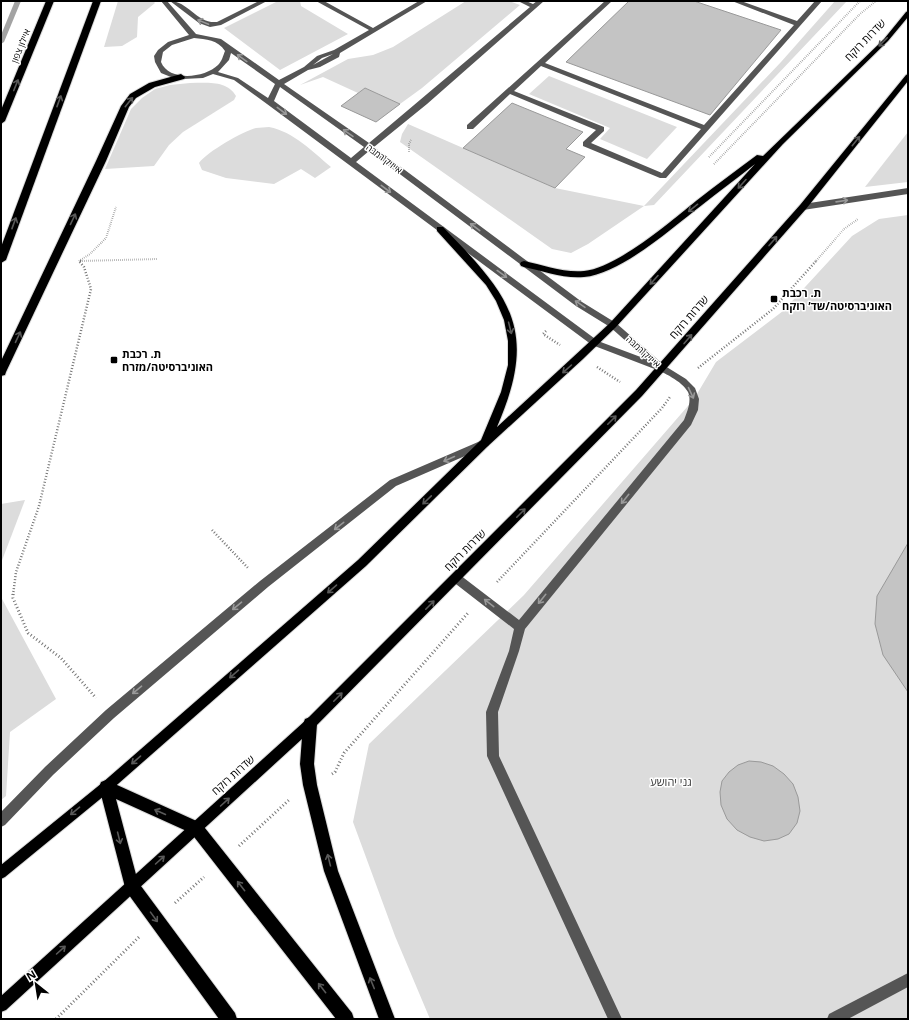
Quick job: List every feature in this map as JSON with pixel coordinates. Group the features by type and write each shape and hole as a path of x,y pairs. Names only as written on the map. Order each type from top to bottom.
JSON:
{"highway":[{"name":"איילון צפון","path":"1,121 50,1"},
{"path":"1,260 97,1"},
{"path":"1,372 101,161 125,106 133,96 152,85 181,77"},
{"path":"310,724 307,764 310,786 331,871 387,1019"},
{"path":"106,787 196,828 346,1019"},
{"path":"106,787 131,886 229,1019"}],"main road":[{"name":"שדרות רוקח","path":"1,873 106,787 362,563 485,443 580,357 613,325 780,142 886,40 908,13"},
{"name":"שדרות רוקח","path":"1,1004 310,724 639,393 803,207 908,76"},
{"path":"524,264 565,273 584,274 614,264 660,235 700,202 780,142"},
{"path":"440,229 481,272 496,291 506,311 512,335 512,364 506,392 485,443"}],"street":[{"path":"164,1 194,36"},
{"path":"173,1 196,19 210,25 219,24 264,1"},
{"path":"319,1 373,30"},
{"path":"270,102 278,84 306,68 318,66 337,56 336,52 424,1"},
{"path":"521,1 534,7"},
{"path":"351,162 541,1"},
{"path":"470,127 609,1"},
{"path":"735,1 799,24"},
{"path":"508,91 601,129 586,144 663,176 704,128 819,1"},
{"path":"194,36 213,38 226,46 228,51 225,63 212,72 202,76 181,77 164,71 159,65 158,59 160,53 173,42 194,36"},
{"name":"אייזיק רמבה","path":"226,46 288,92 369,147 579,304 613,325 662,368"},
{"path":"540,63 704,128"},
{"name":"אייזיק רמבה","path":"212,72 236,79 270,102 595,342 662,368"},
{"path":"270,102 288,92"},
{"path":"803,207 908,190"},
{"path":"616,1019 493,756 492,712 514,651 520,627 688,422 693,410 694,399 692,391 683,381 662,368"},
{"path":"1,821 49,771 110,714 264,584 393,483 485,443"},
{"path":"456,578 520,627"},
{"path":"834,1019 908,980"}],"path":[{"path":"710,167 860,14 876,1"},
{"path":"410,154 408,150 411,138"},
{"path":"79,261 90,254 106,238 116,207"},
{"path":"56,1019 156,920 282,805 310,786 335,772 344,753 482,597 662,408 683,381 709,358 773,309 844,229"},
{"path":"79,261 157,259"},
{"path":"79,261 84,267 91,289 39,506 16,572 13,598 28,633 61,658 110,714"},
{"path":"543,334 662,408"},
{"path":"212,530 264,584"}],"green space":[{"path":"118,1 153,1 155,3 138,17 137,37 122,46 104,47"},
{"path":"278,1 300,1 301,6 348,34 280,70 224,28"},
{"path":"466,1 509,1 520,5 422,88 400,104 365,88 358,93 323,77 300,85 348,59 373,55 393,47"},
{"path":"835,1 847,1 654,205 644,206 781,62"},
{"path":"549,76 677,127 647,159 600,139 610,128 529,94"},
{"path":"190,83 222,85 227,87 236,96 234,100 183,132 169,145 154,166 105,169 131,109 142,98 155,89 170,85"},
{"path":"408,124 555,188 644,206 588,244 571,253 552,249 400,142 402,134"},
{"path":"269,127 278,129 295,138 331,167 315,178 301,169 274,184 226,178 202,170 199,163 209,153 234,137 250,130"},
{"path":"908,132 908,182 865,187"},
{"name":"גני יהושע","path":"908,215 908,1019 430,1019 395,936 353,822 369,744 524,595 694,399 716,362 783,311 852,236 879,219"},
{"path":"25,500 1,563 1,504"},
{"path":"1,597 56,699 10,732 6,796 1,800"}],"building":[{"path":"629,1 694,1 781,30 710,115 566,62"},
{"path":"365,88 400,104 376,122 341,106"},
{"path":"512,103 583,132 566,149 585,157 555,188 463,148"},
{"path":"908,543 908,692 883,655 875,624 877,596"},
{"path":"749,761 761,762 773,766 784,774 793,784 798,797 800,811 797,823 789,834 778,839 764,841 750,837 737,830 727,819 721,805 720,792 722,781 729,772 738,765"}],"waterway":[{"path":"1,42 18,1"}],"place":[{"name":"ת. רכבת האוניברסיטה/שד׳ רוקח","path":"774,299"},
{"name":"ת. רכבת האוניברסיטה/מזרח","path":"114,360"}]}
